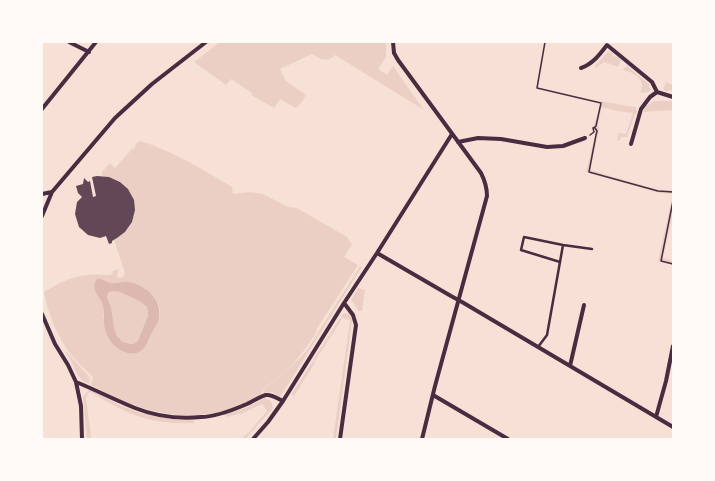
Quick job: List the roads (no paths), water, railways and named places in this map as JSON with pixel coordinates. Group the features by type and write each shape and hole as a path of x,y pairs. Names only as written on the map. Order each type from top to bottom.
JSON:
{"street":[{"path":"69,42 89,52"},
{"path":"42,109 96,42"},
{"path":"42,216 52,192 115,118 152,84 206,42"},
{"path":"393,42 394,53 398,60 484,178 487,193 422,439"},
{"path":"582,68 588,66 607,44 652,82 657,92 673,97"},
{"path":"631,144 642,110 650,97 657,92"},
{"path":"253,439 268,422 283,401 452,134"},
{"path":"458,142 478,138 501,139 547,147 563,146 585,138"},
{"path":"42,194 52,192"},
{"path":"377,253 673,427"},
{"path":"340,439 356,325 353,315 344,303"},
{"path":"570,366 584,305"},
{"path":"42,314 55,344 68,365 76,382 81,406 82,439"},
{"path":"656,417 666,381 673,346"},
{"path":"76,382 136,409 157,415 179,418 202,418 223,413 267,395 275,396 283,401"},
{"path":"433,396 508,439"}],"lane":[{"path":"560,262 521,250 524,237 592,249"},
{"path":"538,347 547,335 563,245"}]}
